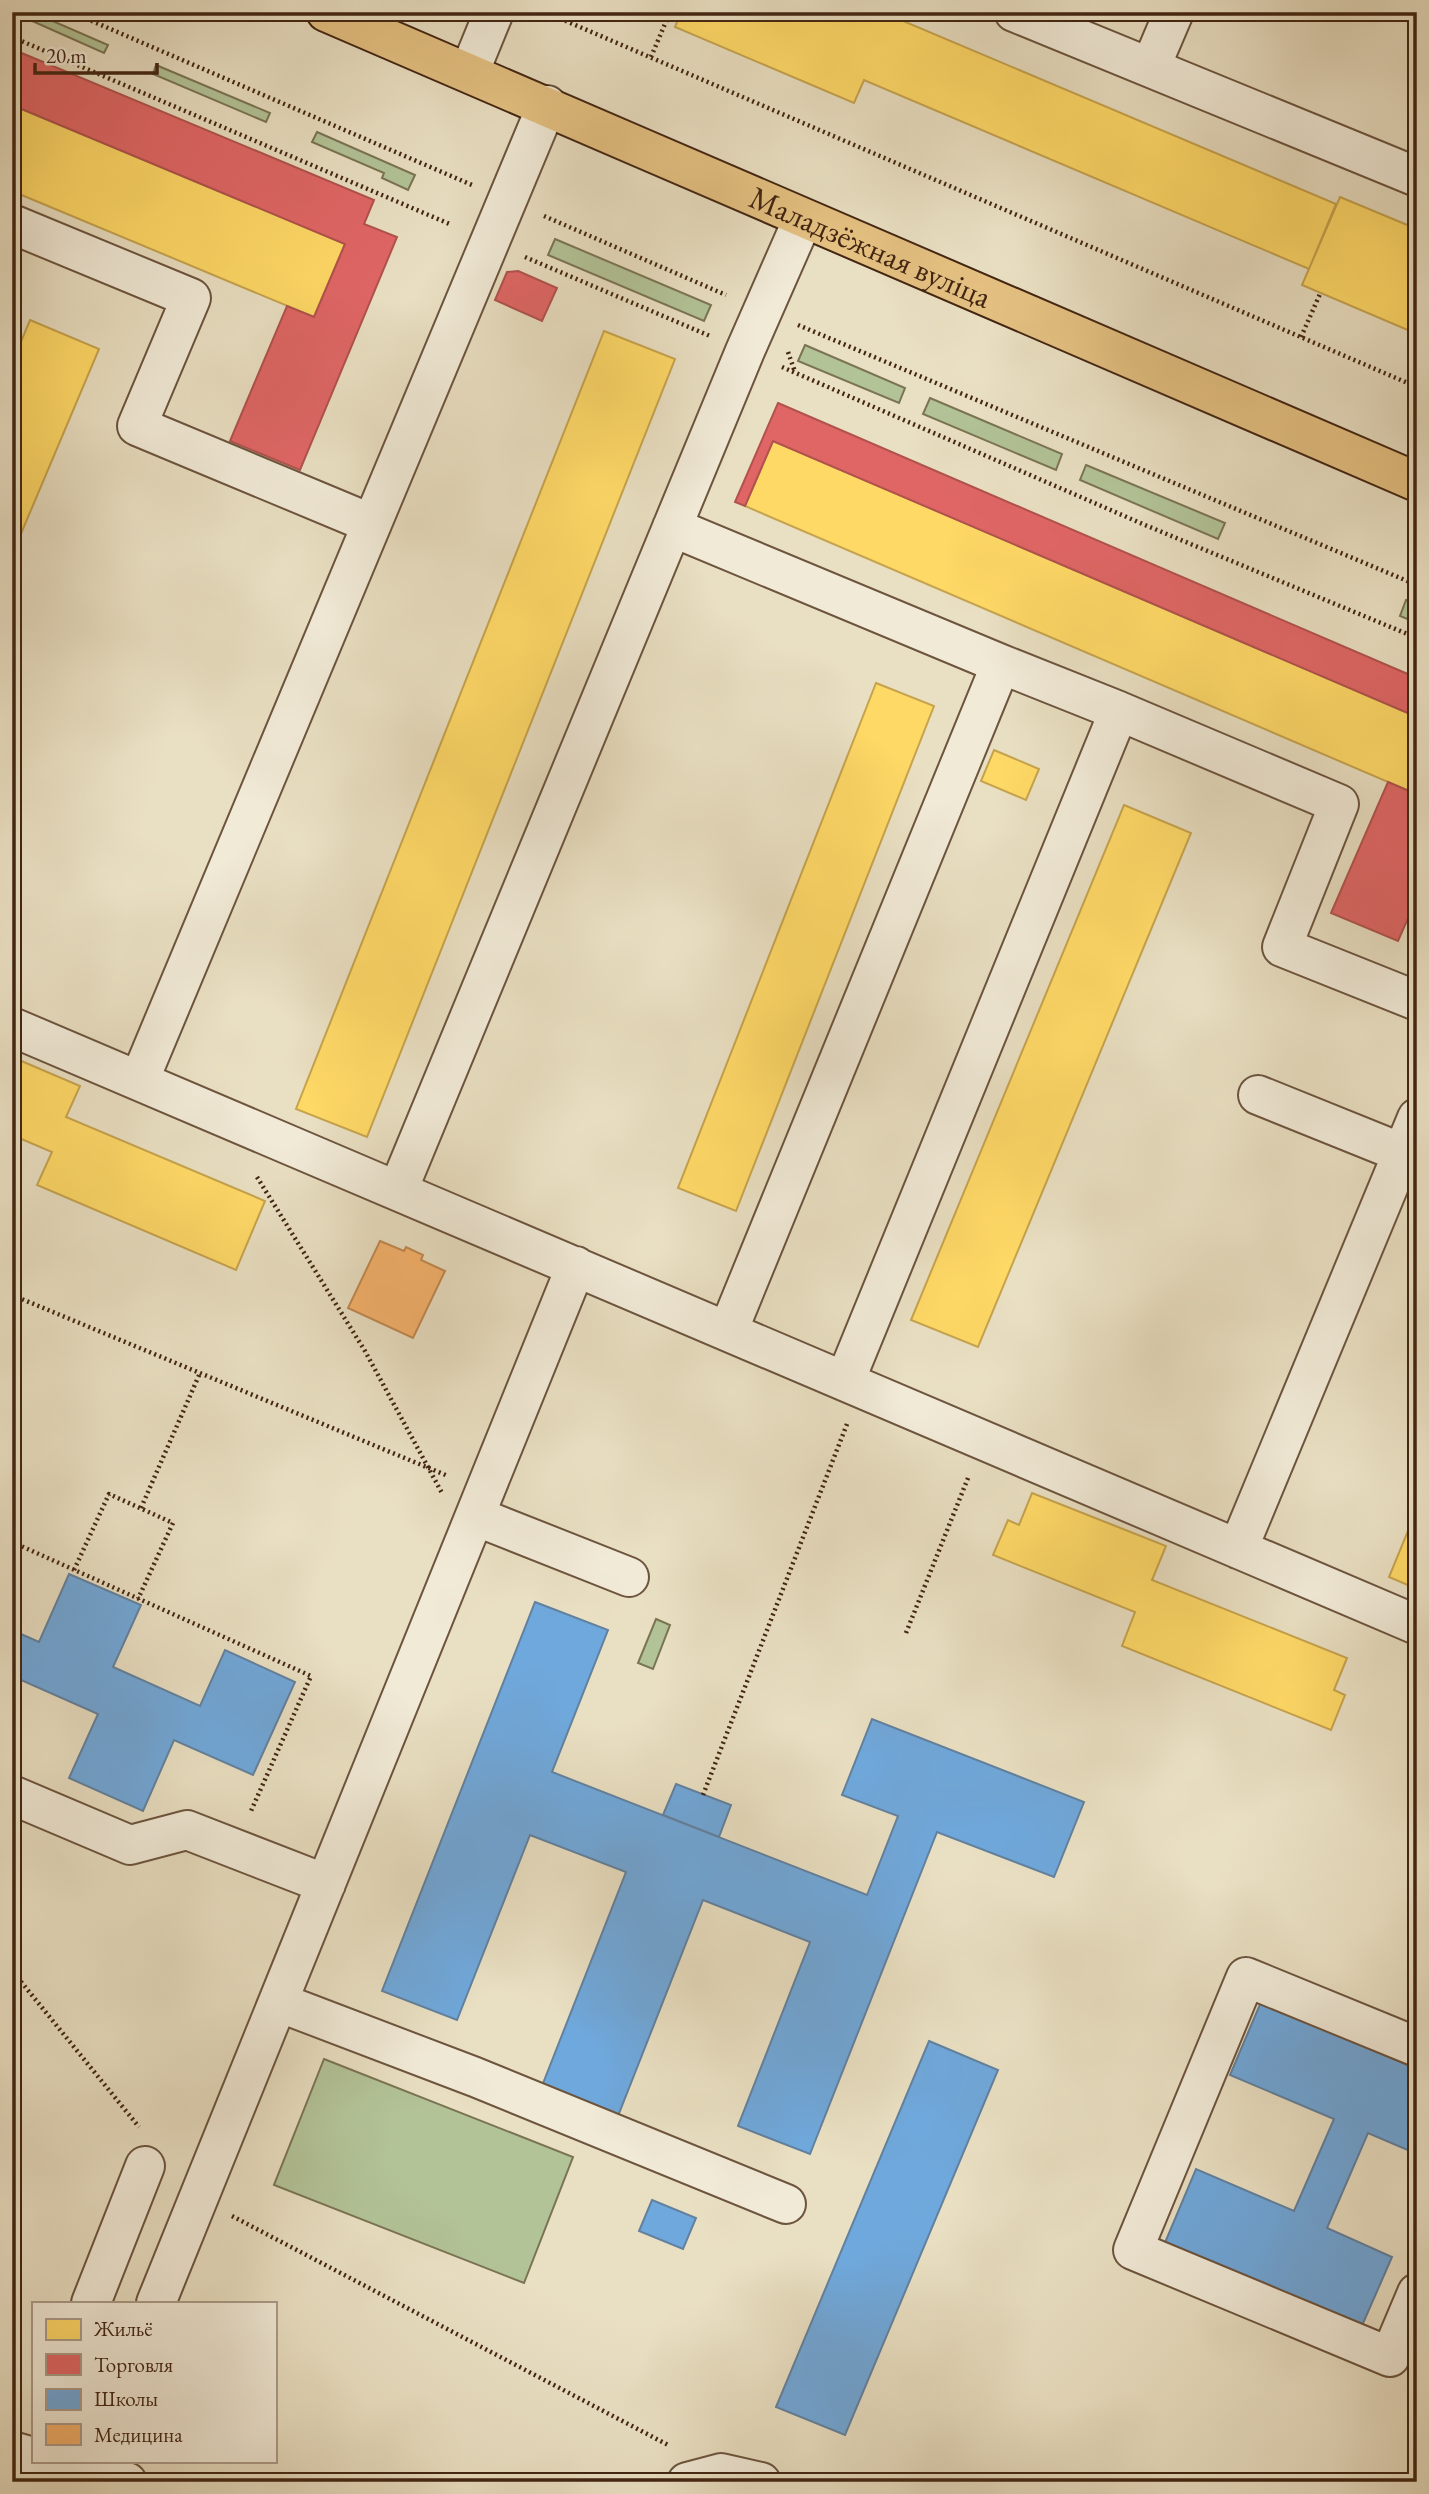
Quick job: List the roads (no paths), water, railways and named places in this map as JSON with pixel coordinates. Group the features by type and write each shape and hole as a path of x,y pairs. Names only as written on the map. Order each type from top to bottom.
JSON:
{"main road":[{"name":"Маладзёжная вуліца","path":"326,12 1417,482"}],"lane":[{"path":"468,73 494,12"},
{"path":"1014,12 1417,177"},
{"path":"1151,66 1174,12"},
{"path":"139,1081 547,106"},
{"path":"398,1190 671,527 803,219"},
{"path":"13,227 191,298 137,426 372,524"},
{"path":"671,527 1339,804 1282,947 1417,1001"},
{"path":"728,1331 1001,664"},
{"path":"853,1384 1119,711"},
{"path":"12,1027 1417,1625"},
{"path":"1258,1095 1402,1153"},
{"path":"1238,1549 1417,1118"},
{"path":"156,2302 576,1266"},
{"path":"475,1515 629,1577"},
{"path":"12,1795 130,1845 187,1830 326,1884"},
{"path":"1417,2047 1246,1977 1133,2250 1390,2357 1417,2292"},
{"path":"278,2002 475,2077 786,2204"},
{"path":"91,2302 146,2151"},
{"path":"12,2451 32,2456"},
{"path":"57,2462 90,2466 127,2482"},
{"path":"704,2477 761,2482"}]}
